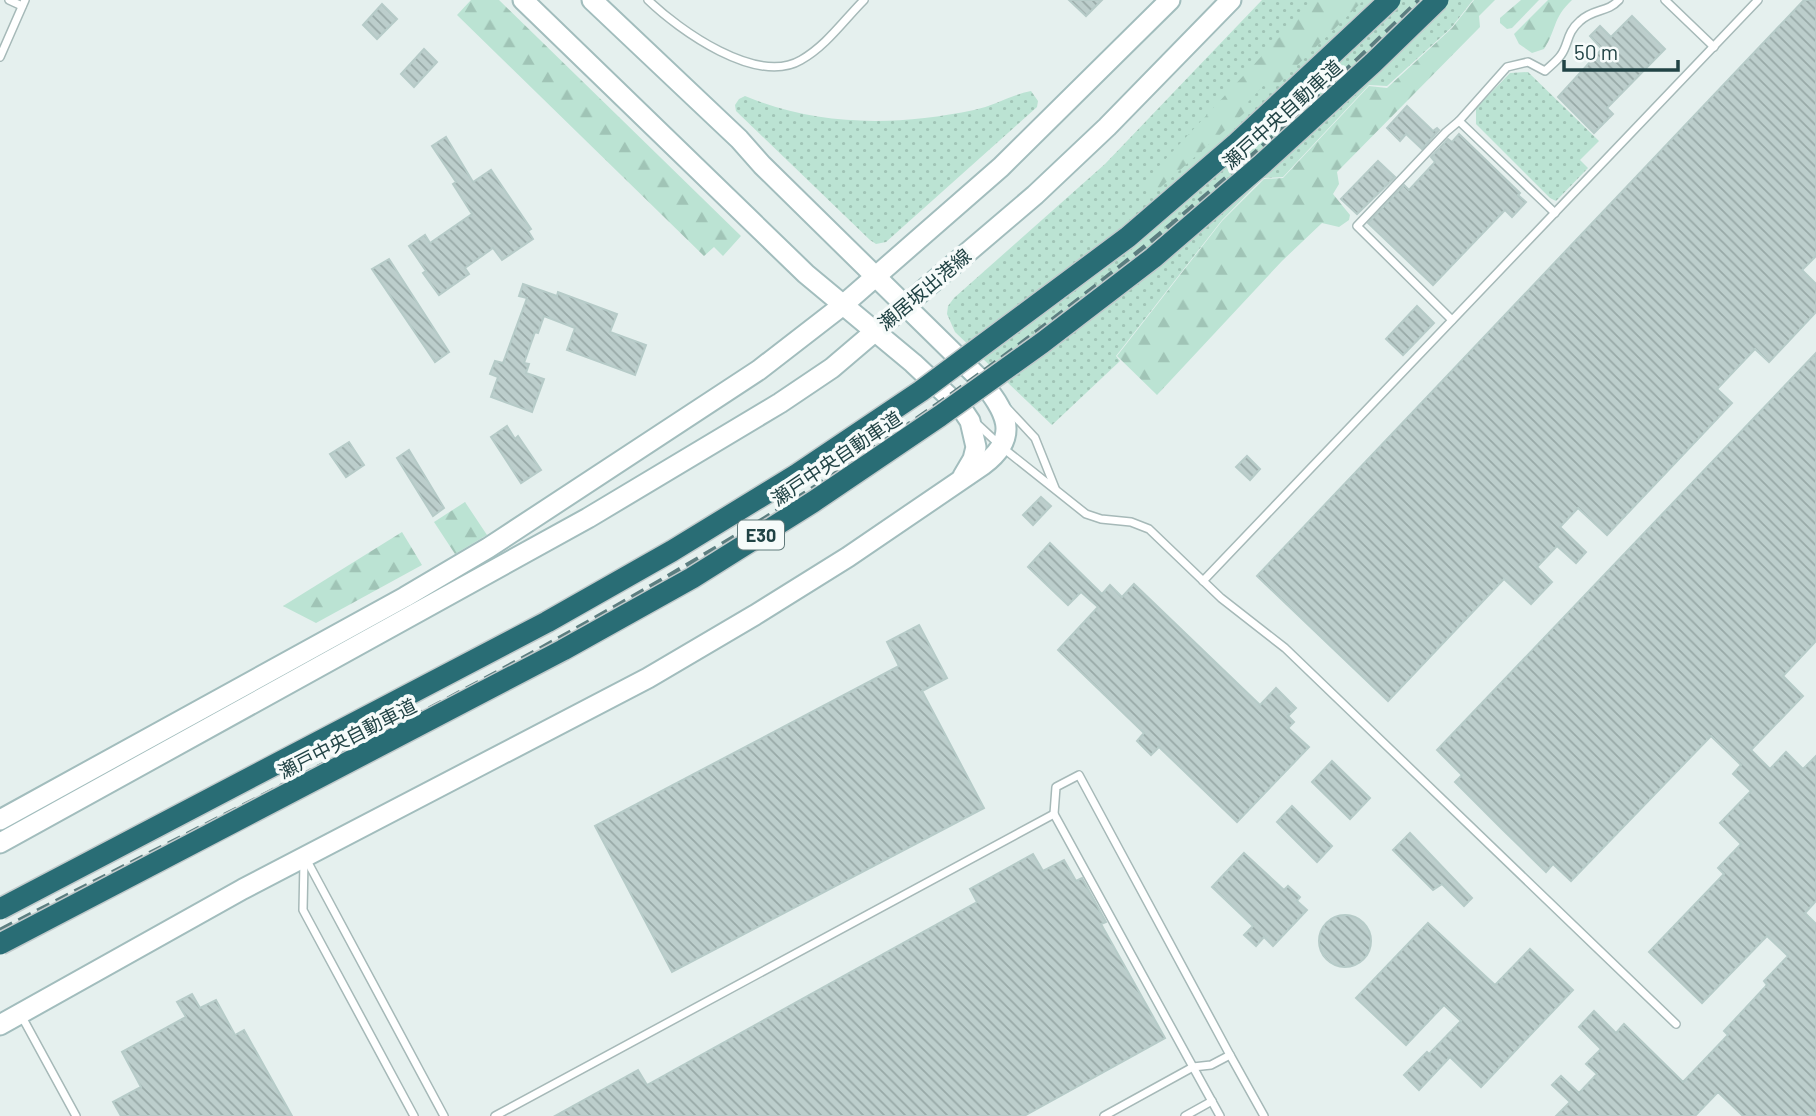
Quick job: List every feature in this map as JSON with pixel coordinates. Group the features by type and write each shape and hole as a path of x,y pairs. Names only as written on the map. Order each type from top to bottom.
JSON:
{"highway":[{"name":"瀬戸中央自動車道","path":"0,909 547,622 672,551 796,475 921,391 1128,237 1237,143 1390,0"},
{"name":"瀬戸中央自動車道","path":"0,944 563,650 692,578 813,502 1031,351 1153,257 1261,165 1373,64 1438,0"}],"street":[{"name":"瀬居坂出港線","path":"523,0 806,274 875,332 1035,195 1107,127 1231,0"},
{"name":"瀬居坂出港線","path":"592,0 739,139 762,166 876,277 1001,167 1170,0"},
{"path":"0,820 405,597 488,548 758,370 876,277 980,379 1003,412 1006,425 1003,448 989,461 778,601 648,678 304,857 0,1025"},
{"path":"0,844 669,471 832,368 875,332 913,363 962,409 970,421 976,447 974,459 958,482"}],"lane":[{"path":"0,57 23,3 9,0"},
{"path":"648,0 671,21 738,60 771,67 789,66 802,60 817,49 864,0"},
{"path":"1452,320 1357,226 1459,121 1507,67 1528,62 1545,71 1563,53 1567,37 1577,23 1594,12 1612,8 1619,0"},
{"path":"1665,0 1714,47"},
{"path":"1203,581 1758,0"},
{"path":"1459,121 1555,213"},
{"path":"980,379 1035,438 1055,489"},
{"path":"962,409 1003,448 1086,514 1101,519 1131,522 1149,529 1221,598 1285,648 1676,1024"},
{"path":"1220,1116 1054,814 1056,787 1079,775 1264,1116"},
{"path":"495,1116 1054,814"},
{"path":"304,857 303,910 414,1116"},
{"path":"304,857 444,1116"},
{"path":"20,1014 76,1116"},
{"path":"1104,1116 1193,1067 1211,1065 1230,1055"},
{"path":"1185,1116 1212,1101"}],"green space":[{"path":"471,0 499,0 741,236 723,256 714,247 704,256 457,15"},
{"path":"1262,0 1473,0 1451,28 1387,86 1369,85 1283,177 1263,178 1222,220 1116,356 1120,361 1052,425 955,332 947,314 948,306 1105,164"},
{"path":"1314,0 1364,0 1275,87 1263,86 1248,102 1250,108 1153,194 1146,180"},
{"path":"1474,0 1495,0 1479,16 1480,27 1337,172 1339,184 1333,194 1350,215 1349,220 1339,227 1322,223 1282,261 1157,395 1117,356 1222,221 1264,179 1283,178 1369,86 1387,88 1452,28"},
{"path":"1521,0 1539,0 1512,28 1507,29 1500,23 1500,18"},
{"path":"1548,0 1572,0 1561,13 1544,49 1532,53 1519,44 1514,34"},
{"path":"1528,72 1599,141 1580,160 1588,168 1556,201 1476,124 1476,108 1510,73"},
{"path":"1031,91 1038,101 1037,107 886,242 876,244 736,111 735,105 745,96 801,114 858,121 887,121 974,110"},
{"path":"465,502 487,535 455,554 434,522"},
{"path":"402,532 422,565 316,623 283,606"}],"building":[{"path":"1069,0 1102,0 1086,16"},
{"path":"1804,0 1816,0 1816,256 1802,270 1816,284 1816,312 1769,362 1755,349 1717,389 1732,403 1607,535 1578,508 1560,527 1586,552 1576,563 1557,546 1537,567 1552,582 1531,604 1504,579 1388,701 1257,576"},
{"path":"382,4 397,19 377,39 363,25"},
{"path":"1632,16 1665,49 1607,108 1613,114 1594,133 1558,97 1602,49 1590,36 1600,26 1611,37"},
{"path":"424,49 437,62 414,87 401,74"},
{"path":"1407,106 1433,131 1437,128 1439,130 1422,149 1406,134 1400,141 1387,128"},
{"path":"1459,134 1526,202 1512,217 1505,210 1433,285 1368,223 1404,185 1409,190 1435,162 1431,157 1448,139 1452,142"},
{"path":"446,137 473,182 491,170 531,229 528,231 533,239 502,260 493,248 465,268 469,274 439,295 423,273 426,271 409,246 425,235 430,243 472,214 453,184 456,182 432,146"},
{"path":"1378,161 1395,177 1357,214 1341,199"},
{"path":"389,259 449,352 435,362 372,269"},
{"path":"523,284 557,296 558,292 617,314 610,332 646,345 635,375 567,350 575,328 544,316 524,363 529,364 526,373 544,379 532,412 491,397 498,377 490,374 495,361 503,363 527,298 519,296"},
{"path":"1417,306 1434,323 1403,355 1386,339"},
{"path":"1816,353 1816,641 1783,676 1803,696 1751,750 1770,769 1786,752 1803,769 1816,756 1816,901 1805,913 1816,924 1816,1116 1743,1116 1718,1092 1695,1116 1556,1116 1570,1102 1552,1085 1561,1076 1579,1093 1597,1074 1586,1064 1601,1049 1579,1027 1594,1011 1616,1033 1624,1024 1683,1082 1728,1035 1724,1031 1767,985 1764,981 1788,956 1767,936 1702,1003 1649,952 1724,874 1718,868 1741,844 1720,823 1751,791 1733,774 1741,765 1711,736 1571,881 1553,864 1546,872 1503,830 1455,782 1462,775 1437,750"},
{"path":"507,426 515,439 518,436 541,470 521,483 491,437"},
{"path":"349,442 364,465 346,477 330,454"},
{"path":"409,450 444,508 433,516 397,458"},
{"path":"1247,456 1260,469 1250,480 1236,467"},
{"path":"1041,497 1051,506 1033,525 1023,515"},
{"path":"1050,543 1102,594 1110,585 1122,597 1134,584 1260,705 1276,688 1296,708 1288,716 1294,722 1288,728 1309,747 1237,822 1159,747 1151,755 1137,741 1144,733 1058,650 1098,607 1081,592 1068,605 1028,567"},
{"path":"919,625 947,678 922,691 984,808 672,972 595,826 899,666 887,642"},
{"path":"1332,761 1370,798 1350,819 1312,782"},
{"path":"1292,806 1332,846 1317,862 1277,822"},
{"path":"1410,833 1472,898 1464,906 1442,884 1433,890 1393,850"},
{"path":"1244,853 1284,890 1288,886 1300,897 1297,901 1307,910 1273,946 1264,937 1256,946 1244,935 1253,926 1212,887"},
{"path":"1033,854 1043,871 1064,860 1076,881 1082,878 1106,922 1101,924 1165,1038 1024,1116 555,1116 638,1070 647,1085 977,902 970,889"},
{"path":"1345,915 1364,922 1371,941 1364,960 1345,967 1326,960 1319,941 1326,922"},
{"path":"1428,923 1495,985 1530,949 1573,990 1481,1087 1450,1057 1419,1090 1404,1075 1461,1021 1444,1005 1406,1045 1356,998"},
{"path":"192,994 200,1008 216,1000 235,1035 244,1030 292,1116 121,1116 113,1102 141,1087 122,1052 186,1017 177,1002"}],"railway":[{"path":"0,930 508,666 707,553 888,439 969,382 1125,262 1275,135 1419,0"}]}
